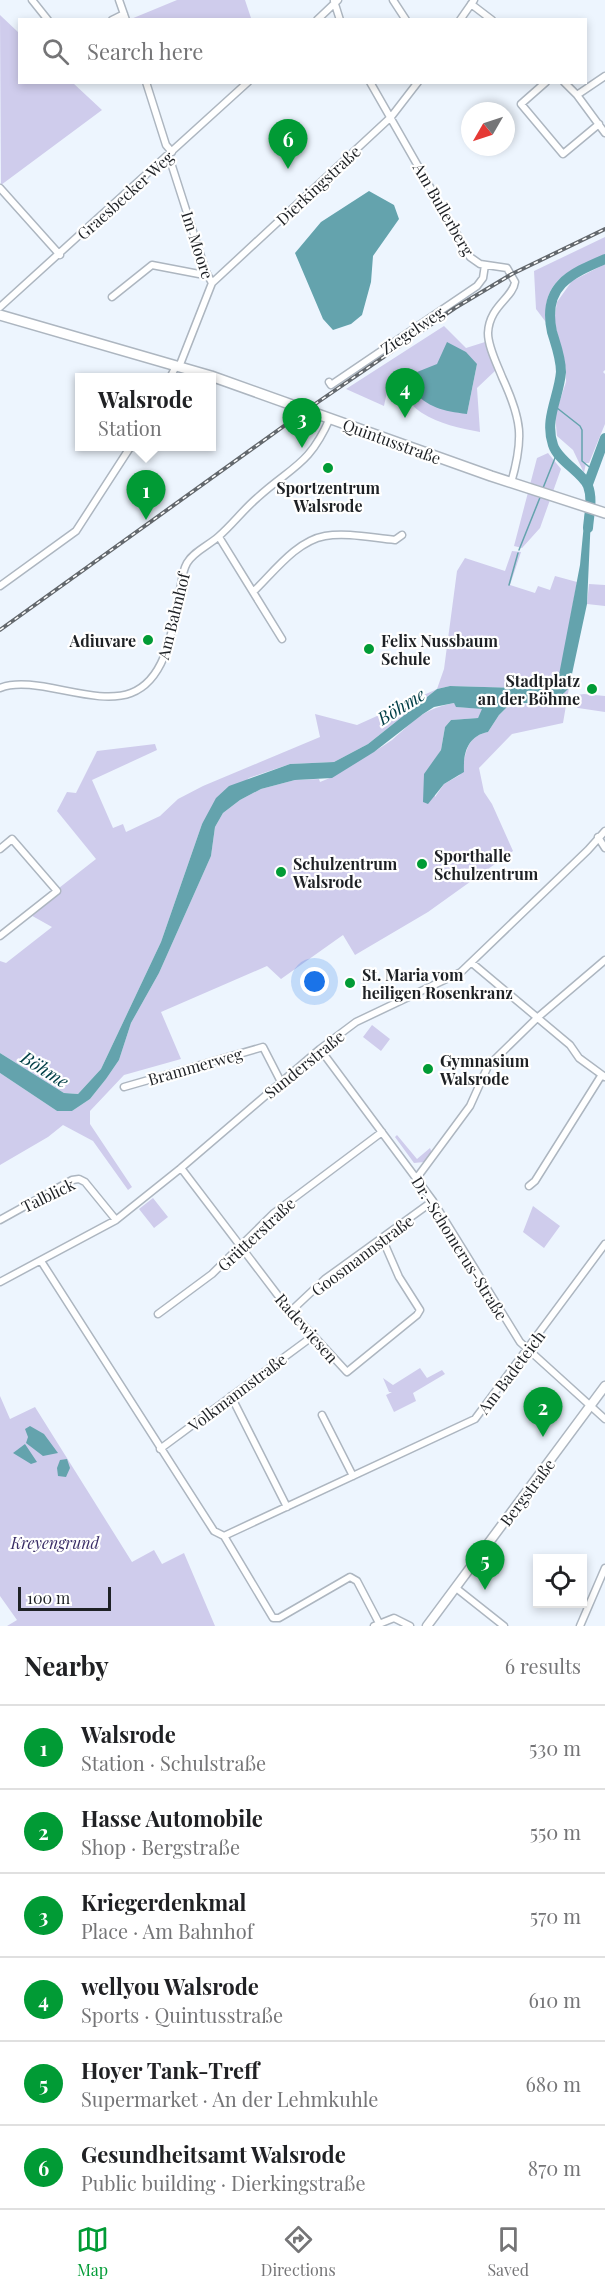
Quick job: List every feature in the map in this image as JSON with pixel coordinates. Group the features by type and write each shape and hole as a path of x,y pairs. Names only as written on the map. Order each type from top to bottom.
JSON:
{"main road":[{"name":"Quintusstraße","path":"0,315 198,373"},
{"name":"Quintusstraße","path":"216,379 528,489 605,513"},
{"name":"Bergstraße","path":"427,1626 605,1386"}],"street":[{"path":"32,0 46,18"},
{"path":"119,0 125,17"},
{"path":"393,0 405,18"},
{"path":"319,18 335,1"},
{"path":"335,1 339,18"},
{"path":"461,18 472,2 490,18"},
{"path":"577,95 605,76"},
{"path":"147,84 166,146 172,152"},
{"name":"Graesbecker Weg","path":"0,307 246,84"},
{"name":"Am Bullerberg","path":"371,84 470,257 477,263 507,268 515,282 513,288 496,309 488,332 520,431 520,448 511,483"},
{"name":"Dierkingstraße","path":"212,283 391,117 416,84"},
{"path":"544,84 521,104 563,154 599,124"},
{"path":"566,84 605,132"},
{"name":"Im Moore","path":"166,158 172,166 206,272 212,283 173,373"},
{"path":"0,188 60,255"},
{"path":"112,297 152,265 199,274 206,272"},
{"name":"Ziegelweg","path":"329,382 331,385 477,286 483,278 485,265"},
{"name":"Am Bahnhof","path":"0,688 21,684 109,696 123,695 137,690 155,675 164,657 186,564 219,537 258,496 303,462 318,444 330,418"},
{"path":"0,586 76,531 128,451"},
{"path":"253,592 294,553 314,539 336,535 394,540 402,535"},
{"path":"219,537 282,639"},
{"name":"Sunderstraße","path":"0,1282 116,1220 181,1168 320,1049 356,1022 457,975 472,963 605,831"},
{"path":"598,837 605,848"},
{"path":"0,849 12,839 57,891 0,936"},
{"path":"416,1179 470,1106 488,1066 537,1018 605,960"},
{"path":"472,963 570,1045 579,1058 603,1076 535,1181 529,1186"},
{"name":"Brammerweg","path":"124,1087 263,1047 281,1082"},
{"name":"Dr.-Schomerus-Straße","path":"320,1049 433,1201 506,1322 528,1351 605,1419"},
{"name":"Grütterstraße","path":"158,1314 212,1274 274,1213 382,1132"},
{"name":"Radewiesen","path":"181,1168 286,1306 347,1372 419,1312 419,1306 392,1264 382,1238"},
{"name":"Talblick","path":"0,1220 72,1180 79,1179 85,1182 116,1220"},
{"name":"Goosmannstraße","path":"292,1310 325,1279 433,1201"},
{"name":"Am Badeteich","path":"224,1536 475,1419 528,1351 605,1244"},
{"path":"41,1261 214,1531 224,1536 273,1618 279,1618 350,1577 357,1581 377,1624 394,1618 410,1626"},
{"name":"Volkmannstraße","path":"160,1449 314,1336"},
{"path":"231,1396 287,1507"},
{"path":"322,1415 353,1476"},
{"path":"580,1626 605,1569"},
{"path":"456,1587 504,1626"}],"green space":[{"path":"177,0 245,0 251,18 133,18"},
{"path":"0,15 18,32 18,84 74,84 102,110 1,185"},
{"path":"605,237 605,256 570,271 555,283 546,304 548,325 536,309 534,271"},
{"path":"605,264 605,370 603,372 605,374 605,424 589,463 586,463 584,473 573,450 557,436 555,415 566,382 566,369 554,320 557,302 572,281"},
{"path":"444,326 466,348 485,342 496,370 477,388 480,432 435,420 416,409 400,394 387,392 384,406 346,389","holes":["437,364 477,364 467,414"]},
{"path":"548,453 561,469 540,528 522,548 514,546 537,458"},
{"path":"512,551 521,552 510,585 535,593 538,586 550,590 555,576 577,582 559,680 547,689 450,686 437,689 444,669 457,571 465,558 505,571"},
{"path":"589,584 605,585 605,606 587,604"},
{"path":"569,688 563,723 512,734 479,768 484,792 492,804 513,851 428,912 355,955 343,935 281,979 267,966 161,1012 181,1059 124,1075 90,1111 90,1124 132,1187 128,1190 93,1141 63,1125 48,1137 0,1165 0,1073 57,1111 72,1111 90,1099 119,1060 131,1023 159,973 211,856 215,827 223,813 240,800 261,789 295,780 319,779 320,782 329,778 392,740 420,716 434,708 454,703 457,707 483,709 478,718 451,720 445,727 441,750 434,761 435,797 444,784 460,775 468,748 474,738 488,732 499,715 511,703 549,702"},
{"path":"437,689 368,744 334,762 290,764 249,778 202,824 161,942 101,1069 78,1094 64,1093 0,1053 0,961 6,963 52,927 27,913 96,859 57,811 67,792 76,793 97,751 155,744 157,750 92,780 113,828 123,824 126,832 160,816 178,799 203,786 320,737 315,714 357,725"},
{"path":"577,695 605,696 605,712 575,706"},
{"path":"372,1025 390,1039 381,1051 363,1037"},
{"path":"397,1135 417,1159 430,1148 432,1153 424,1162 414,1163 395,1137"},
{"path":"153,1198 168,1217 154,1228 139,1209"},
{"path":"533,1206 560,1226 544,1248 523,1232"},
{"path":"420,1368 427,1378 442,1370 445,1374 413,1393 416,1401 394,1412 386,1395 392,1392 389,1392 383,1378 393,1385"},
{"name":"Kreyengrund","path":"0,1396 10,1419 35,1407 132,1562 154,1550 162,1564 184,1553 215,1626 7,1626 17,1620 0,1596"}],"water":[{"path":"369,191 394,205 399,219 373,256 371,282 362,315 351,324 333,330 323,319 295,253 321,222"},
{"path":"447,342 466,352 477,364 467,414 436,408 411,389 417,372 437,364"},
{"path":"585,513 591,516 587,604 569,688 558,699 549,703 511,703 499,715 488,732 471,741 466,752 464,772 444,784 428,804 423,802 424,774 441,750 445,727 451,720 478,718 482,709 456,707 454,703 434,707 374,752 332,778 295,780 261,789 240,800 223,813 215,827 211,856 159,973 131,1023 119,1060 90,1099 72,1111 57,1111 0,1073 0,1053 64,1093 78,1094 101,1069 161,942 202,824 216,798 229,786 290,764 334,762 368,744 437,689 450,686 547,689 558,680 580,565"},
{"path":"30,1426 44,1434 58,1453 43,1456 26,1443 28,1437 25,1429"},
{"path":"25,1444 37,1462 31,1464 13,1453"},
{"path":"67,1459 70,1468 66,1477 58,1476 57,1468 60,1460"}],"waterway":[{"name":"Böhme","path":"588,528 590,502 588,486 556,451 551,435 551,417 561,372 550,316 551,303 562,284 581,270 605,259"},
{"path":"552,404 580,426 582,461 593,470"},
{"path":"588,484 605,438"},
{"path":"543,488 557,453"},
{"path":"519,550 541,495"},
{"path":"509,585 518,553"}],"railway":[{"path":"0,630 302,413 455,308 512,274 605,229"}],"place":[{"name":"Gesundheitsamt Walsrode","path":"288,169"},
{"name":"wellyou Walsrode","path":"405,418"},
{"name":"Kriegerdenkmal","path":"302,448"},
{"name":"Sportzentrum Walsrode","path":"328,468"},
{"name":"Walsrode","path":"146,520"},
{"name":"Adiuvare","path":"148,640"},
{"name":"Felix Nussbaum Schule","path":"369,649"},
{"name":"Stadtplatz an der Böhme","path":"592,689"},
{"name":"Sporthalle Schulzentrum","path":"422,864"},
{"name":"Schulzentrum Walsrode","path":"281,872"},
{"name":"St. Maria vom heiligen Rosenkranz","path":"350,983"},
{"name":"Gymnasium Walsrode","path":"428,1069"},
{"name":"Hasse Automobile","path":"543,1437"},
{"name":"Hoyer Tank-Treff","path":"485,1590"}]}
